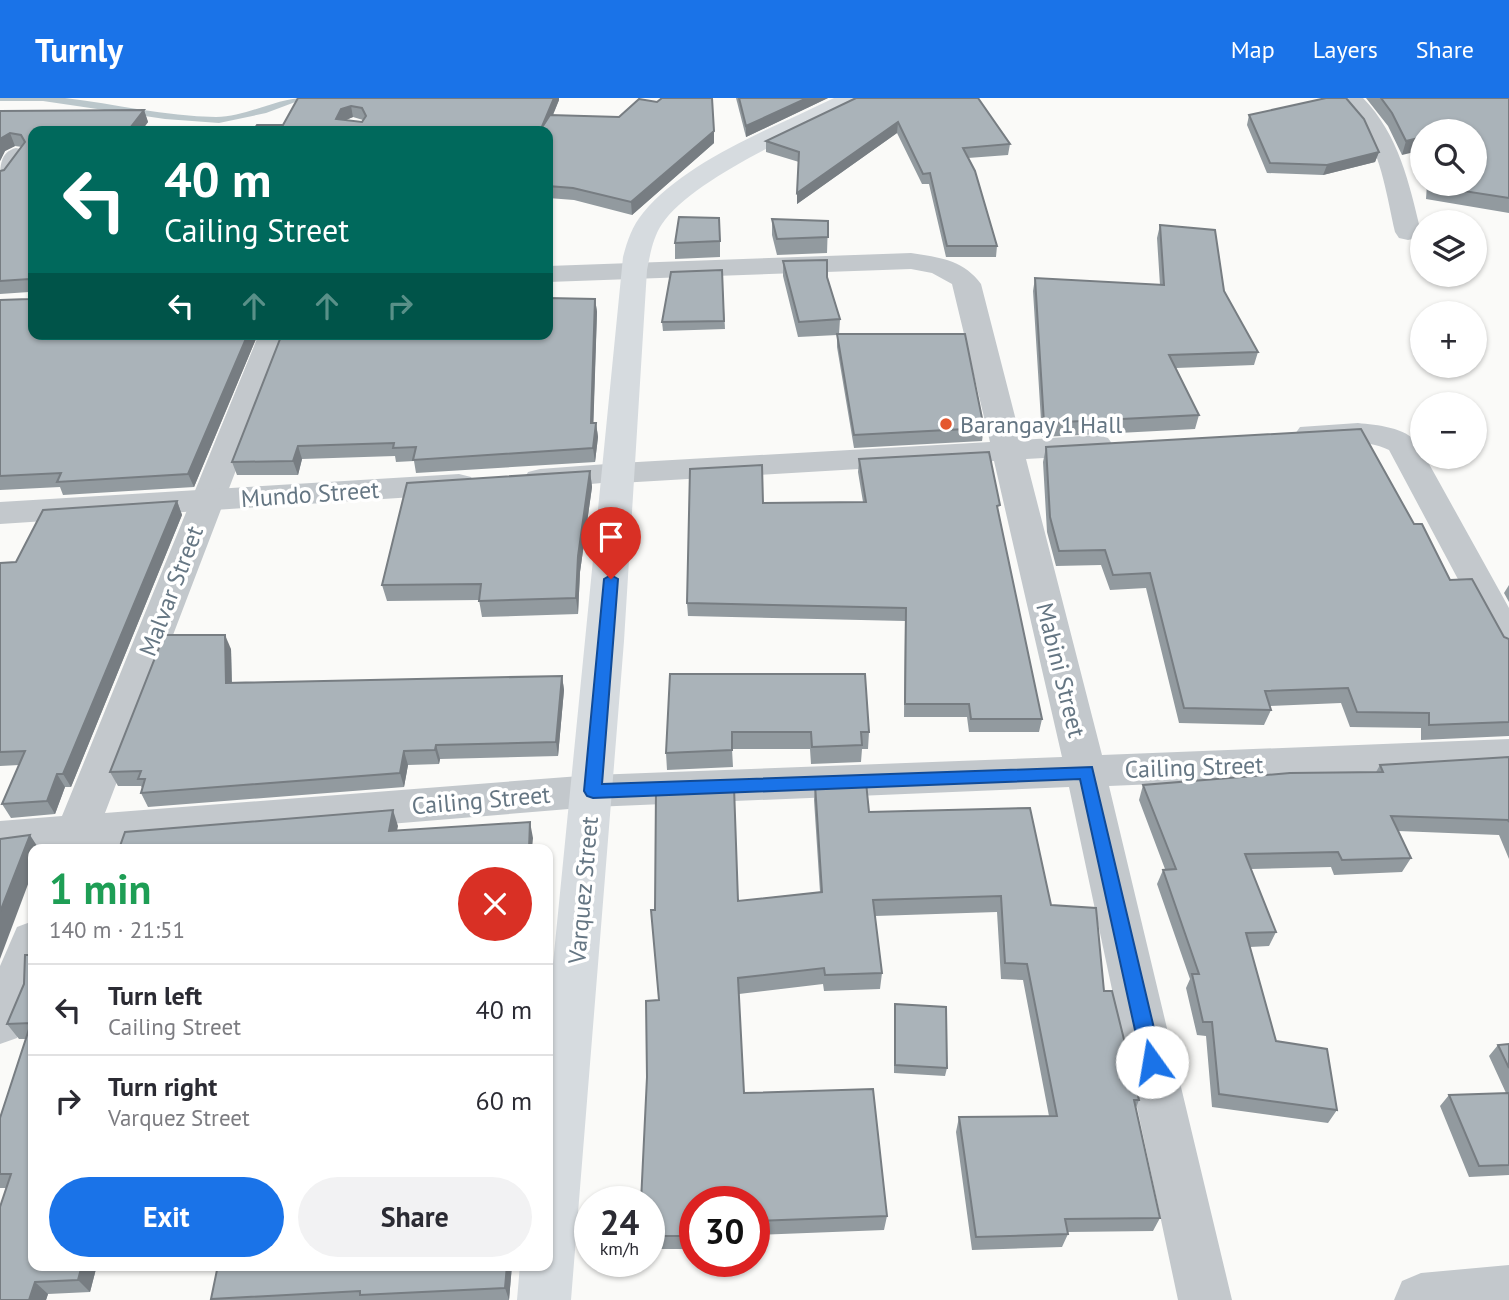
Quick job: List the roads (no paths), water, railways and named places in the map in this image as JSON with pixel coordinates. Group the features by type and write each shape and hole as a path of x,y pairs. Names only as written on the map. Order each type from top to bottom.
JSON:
{"main road":[{"name":"Varquez Street","path":"553,1207 593,791 620,473 633,270 638,244 647,228 672,198 706,175 852,98"},
{"path":"544,1300 546,1271"}],"street":[{"path":"1350,98 1365,114 1388,151 1408,232"},
{"path":"0,175 16,155"},
{"name":"Mabini Street","path":"553,274 911,261 947,268 961,275 967,284 1086,772 1205,1300"},
{"name":"Malvar Street","path":"73,841 272,340"},
{"path":"1287,436 1356,432 1390,437 1409,453 1509,641"},
{"name":"Mundo Street","path":"0,513 1133,443"},
{"name":"Cailing Street","path":"0,838 73,841 593,791 1509,754"},
{"path":"0,1023 28,953"},
{"path":"1421,1300 1509,1292"}],"waterway":[{"path":"0,98 43,98 165,116 219,120 263,111 301,98"}],"place":[{"name":"Barangay 1 Hall","path":"946,424"}]}
